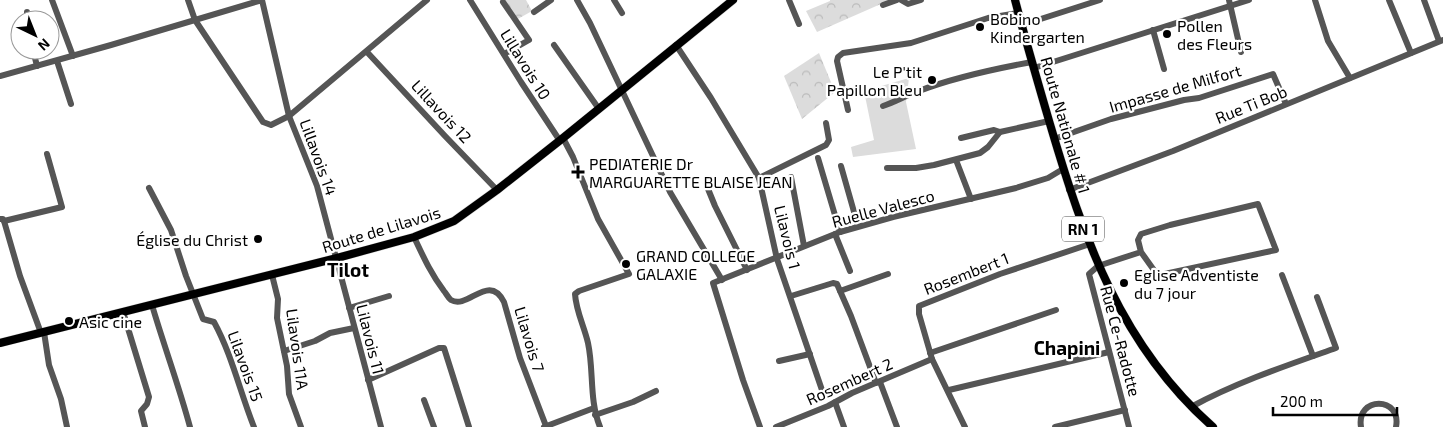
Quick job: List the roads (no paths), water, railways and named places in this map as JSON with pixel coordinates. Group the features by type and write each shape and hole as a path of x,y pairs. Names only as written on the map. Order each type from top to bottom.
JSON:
{"main road":[{"name":"Route de Lilavois","path":"0,343 337,258 414,237 454,221 497,190 599,109 676,45 722,3 733,0"},
{"name":"Route Nationale # 1","path":"1015,0 1069,190 1098,266 1119,309 1138,341 1174,388 1213,427"}],"street":[{"path":"52,0 73,56"},
{"name":"Lillavois 14","path":"188,0 196,20 263,122 271,125 289,116 312,172 337,258"},
{"path":"0,76 262,0 289,116 367,52 422,1"},
{"name":"Lillavois 10","path":"470,0 521,82 573,157 598,219 629,274 579,291 576,294 576,303 588,344 594,411"},
{"path":"534,12 551,0"},
{"path":"577,0 590,23 670,192 722,280"},
{"path":"614,0 622,13"},
{"path":"789,0 799,24"},
{"path":"883,5 899,0 906,4 921,0"},
{"path":"1022,24 1100,0"},
{"path":"883,106 917,91 994,68 1033,65 1153,30 1230,3 1249,0"},
{"path":"1316,0 1328,41 1350,78"},
{"path":"1389,0 1412,52"},
{"path":"1424,0 1441,41"},
{"path":"503,2 529,40 504,54"},
{"path":"1230,3 1241,52"},
{"path":"848,110 837,61 838,57 843,53 911,43 988,18 1018,13"},
{"path":"1153,30 1164,69"},
{"name":"Rue Ti Bob","path":"1069,190 1173,151 1441,41"},
{"path":"554,45 599,109"},
{"name":"Lilavois 1","path":"676,45 721,114 759,178 777,259 823,394"},
{"name":"Lillavois 12","path":"367,52 497,190"},
{"path":"36,60 37,66"},
{"path":"57,61 71,104"},
{"name":"Impasse de Milfort","path":"1054,139 1111,119 1184,100 1199,98 1273,74 1286,104"},
{"path":"961,138 994,130 1000,132 1049,121"},
{"path":"759,178 826,145 829,140 826,123"},
{"path":"886,168 916,168 980,154 1000,132"},
{"path":"47,154 62,207 2,220 20,276 42,333 67,427"},
{"path":"818,158 837,233 850,271"},
{"path":"956,160 972,199"},
{"path":"841,166 858,226"},
{"name":"Ruelle Valesco","path":"760,427 743,380 714,283 858,226 972,199 1048,178 1063,169"},
{"path":"791,177 804,246"},
{"path":"706,184 747,270"},
{"path":"149,188 171,230 194,294"},
{"path":"1258,204 1276,250 1160,274 1156,273 1141,252 1138,240 1141,234 1170,225 1258,204"},
{"name":"Lilavois 7","path":"414,237 431,273 450,300 456,301 468,298 489,290 496,291 501,295 520,358 548,426"},
{"name":"Rosembert 1","path":"965,427 949,390 931,356 919,314 919,306 1000,274 1090,244"},
{"path":"1098,266 1141,252"},
{"name":"Lilavois 11","path":"337,258 381,427"},
{"name":"Rue Ce-Radotte","path":"1098,266 1089,274 1104,353 1130,427"},
{"path":"840,291 888,274"},
{"name":"Lilavois 11A","path":"272,275 278,299 277,318 287,366 289,394 301,427"},
{"path":"1282,275 1313,356"},
{"path":"790,296 832,283 837,284 897,427"},
{"name":"Lilavois 15","path":"194,294 203,319 214,322 219,330 254,427"},
{"path":"349,308 389,296"},
{"path":"1191,407 1206,398 1336,348 1318,297"},
{"path":"152,305 166,354 178,382 190,427"},
{"name":"Rosembert 2","path":"776,427 792,424 931,356 1056,310"},
{"path":"123,312 149,397 147,404 141,412 145,427"},
{"path":"284,351 330,334 354,328"},
{"path":"368,380 439,348 444,348 469,427"},
{"path":"949,390 1104,353"},
{"path":"779,361 810,354"},
{"path":"548,426 594,411 633,402 656,392"},
{"path":"424,400 434,427"},
{"path":"835,402 844,427"},
{"path":"1361,427 1361,416 1364,410 1374,404 1386,405 1395,413 1398,426"},
{"path":"1055,427 1125,410"},
{"path":"594,411 600,427"}],"place":[{"name":"Bobino Kindergarten","path":"980,27"},
{"name":"Pollen des Fleurs","path":"1167,34"},
{"name":"Le P'tit Papillon Bleu","path":"932,80"},
{"name":"PEDIATERIE Dr MARGUARETTE BLAISE JEAN","path":"578,172"},
{"name":"Église du Christ","path":"258,239"},
{"name":"GRAND COLLEGE GALAXIE","path":"626,264"},
{"name":"Eglise Adventiste du 7 jour","path":"1124,283"},
{"name":"Asic cine","path":"69,321"}],"district":[{"name":"Tilot","path":"348,269"},
{"name":"Chapini","path":"1067,347"}]}
